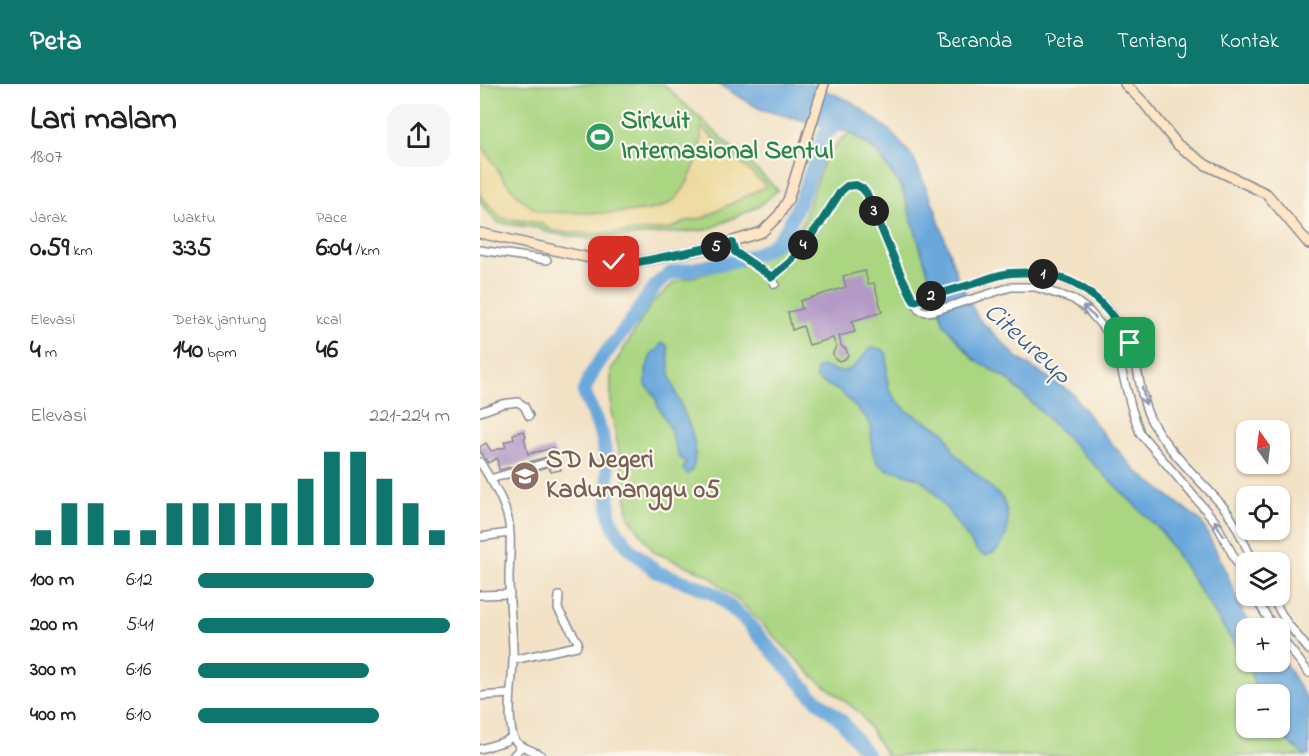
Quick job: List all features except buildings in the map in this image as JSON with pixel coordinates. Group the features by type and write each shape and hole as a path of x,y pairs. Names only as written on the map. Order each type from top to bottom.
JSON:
{"street":[{"path":"480,233 585,257 634,263 734,248 762,232 779,214 793,185 824,84"},
{"path":"1125,84 1144,103 1178,145 1206,165 1267,194 1309,244"},
{"path":"734,248 774,281 820,224 841,191 847,186 856,185 867,194 900,273 919,310 934,311 1011,287 1035,287 1054,291 1073,299 1097,319 1116,349 1140,433 1215,521 1236,561"},
{"path":"480,250 547,260"},
{"path":"914,301 1009,273 1037,273 1058,278 1080,286 1098,298 1130,343 1153,426 1227,512 1249,552"},
{"path":"995,277 1000,291"},
{"path":"480,412 502,404 518,402 524,406 529,416"},
{"path":"480,462 506,511 509,533 513,660 510,694 513,736 517,743 542,756"},
{"path":"480,478 489,478 549,462"},
{"path":"480,537 509,533"},
{"path":"480,595 510,594"},
{"path":"513,660 579,644 558,609 559,596"},
{"path":"1290,626 1309,650"},
{"path":"1290,649 1309,673"},
{"path":"480,696 510,694"},
{"path":"480,749 506,741 513,736"},
{"path":"513,756 522,746"}],"green space":[{"name":"Sirkuit Internasional Sentul","path":"480,84 663,84 778,190 759,206 707,230 592,239 498,223 480,202"},
{"path":"851,133 878,153 902,188 944,324 973,359 1009,380 1162,532 1236,646 1236,672 1250,672 1254,684 1236,684 1236,738 1284,738 1305,756 887,756 860,713 813,676 743,605 708,575 654,552 629,517 611,411 611,370 652,303 675,282 755,260 777,250 802,224 825,157 841,139"}],"sand":[{"path":"701,127 766,186 703,218 687,221 670,229 591,234 553,231 540,223 501,218 480,195 480,143 514,191 541,212 626,212 657,208 673,201 687,183 699,152"}],"water":[{"path":"718,84 810,84 852,102 889,130 913,157 935,209 957,276 978,318 1019,359 1072,393 1099,429 1135,470 1201,521 1224,567 1236,597 1236,606 1240,606 1247,618 1236,618 1236,646 1162,532 1009,380 974,359 944,324 902,188 878,153 851,133 760,109"},
{"path":"662,343 667,345 672,382 693,436 695,459 692,471 687,474 683,469 686,462 679,457 655,396 646,385 646,370 652,352 657,350"},
{"path":"871,348 882,349 887,354 887,378 889,389 895,399 909,412 945,432 954,452 1002,498 1007,515 1007,532 1000,547 994,552 986,556 978,552 935,493 920,479 888,470 878,464 872,450 871,426 867,419 841,392 816,379 817,368 821,366 831,370 845,371 854,366"},
{"path":"1250,672 1290,672 1309,703 1309,756 1305,756 1284,738 1290,738 1290,684 1254,684"}],"waterway":[{"path":"843,115 832,129 824,134 792,219 778,240 761,252 750,256 726,263 675,272 664,278 653,289 599,363 584,392 602,435 608,471 609,514 615,529 630,549 657,572 717,595 745,620 811,695 842,721 868,756"}],"place":[{"name":"Sirkuit Internasional Sentul","path":"600,137"},
{"name":"SD Negeri Kadumanggu 05","path":"525,476"}],"route":[{"path":"614,262 634,263 732,243 735,252 772,277 790,262 820,224 841,191 847,186 856,185 867,194 914,301 1009,273 1037,273 1080,286 1098,298 1130,343"}],"water label":[{"name":"Citeureup","path":"1027,344"}]}
